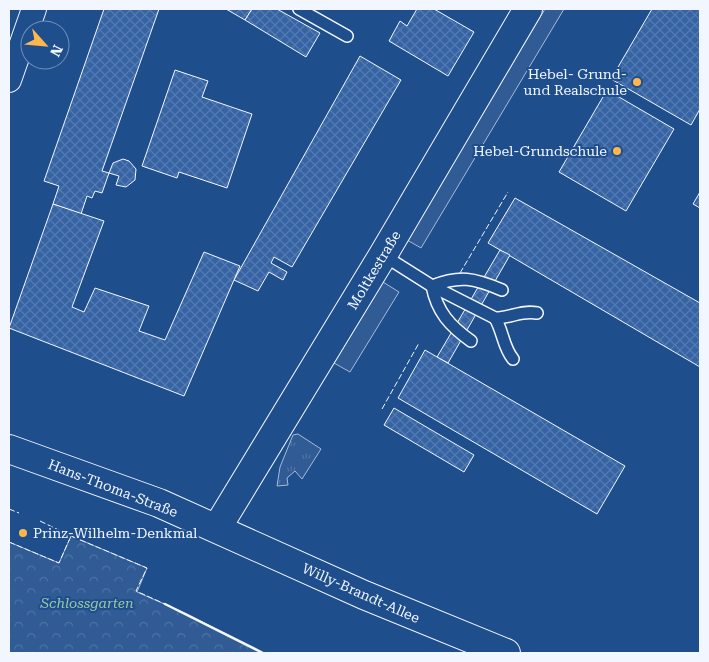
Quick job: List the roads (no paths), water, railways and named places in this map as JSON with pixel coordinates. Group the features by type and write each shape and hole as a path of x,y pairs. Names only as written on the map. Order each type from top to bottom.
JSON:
{"main road":[{"name":"Moltkestraße","path":"217,528 384,255 528,9"},
{"name":"Hans-Thoma-Straße","path":"9,449 159,504 217,528"},
{"name":"Willy-Brandt-Allee","path":"217,528 364,595 506,653"}],"street":[{"path":"9,80 34,9"}],"lane":[{"path":"299,9 347,36"},
{"path":"384,255 432,286 495,318 506,318 525,311 537,313"},
{"path":"432,286 453,278 488,284 502,290"},
{"path":"432,286 435,299 442,314 458,332 471,341"},
{"path":"495,318 501,328 507,351 513,359"}],"place":[{"name":"Hebel- Grund- und Realschule","path":"637,82"},
{"name":"Hebel-Grundschule","path":"617,151"},
{"name":"Prinz-Wilhelm-Denkmal","path":"23,533"}],"park label":[{"name":"Schlossgarten","path":"87,603"}]}
